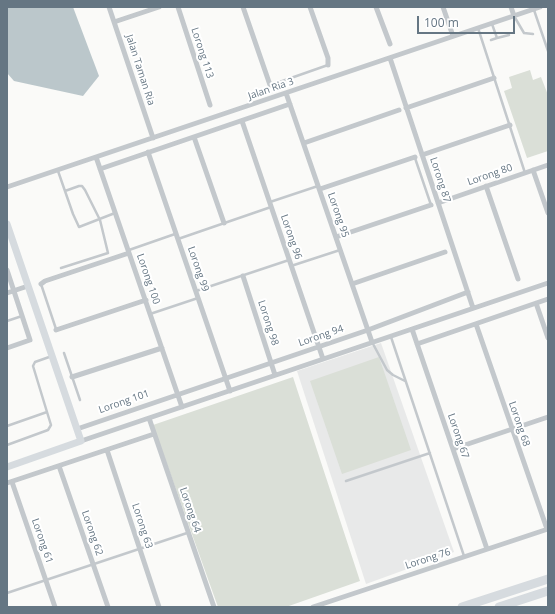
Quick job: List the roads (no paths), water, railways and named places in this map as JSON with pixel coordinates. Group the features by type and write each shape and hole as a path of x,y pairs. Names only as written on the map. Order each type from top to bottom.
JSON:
{"highway":[{"path":"462,607 548,579"},
{"path":"499,607 548,591"}],"street":[{"name":"Jalan Taman Ria","path":"109,7 153,138"},
{"path":"114,22 159,7"},
{"name":"Lorong 113","path":"178,7 210,105"},
{"path":"243,7 270,85"},
{"path":"310,7 328,58 328,65"},
{"path":"376,7 390,44"},
{"path":"443,7 454,36"},
{"path":"511,7 514,16"},
{"name":"Jalan Ria 3","path":"7,187 540,7"},
{"name":"Lorong 87","path":"390,58 473,308"},
{"path":"406,108 494,78"},
{"name":"Lorong 95","path":"286,93 372,342"},
{"path":"100,168 290,104"},
{"path":"304,143 399,110"},
{"name":"Lorong 96","path":"242,121 323,359"},
{"path":"422,155 510,125"},
{"path":"194,137 224,223"},
{"name":"Lorong 99","path":"148,152 230,391"},
{"name":"Lorong 100","path":"96,157 182,407"},
{"path":"319,188 415,157"},
{"name":"Lorong 80","path":"438,203 548,165"},
{"path":"533,170 548,213"},
{"path":"486,186 518,279"},
{"path":"336,237 431,205"},
{"path":"7,224 81,441"},
{"path":"41,284 45,281 129,252"},
{"path":"352,284 445,252"},
{"path":"7,270 30,340 7,348"},
{"name":"Lorong 98","path":"242,276 275,375"},
{"path":"7,467 548,283"},
{"path":"7,293 28,286"},
{"name":"Lorong 94","path":"178,393 368,330 468,292"},
{"path":"417,344 548,299"},
{"path":"56,330 146,300"},
{"path":"536,303 548,338"},
{"name":"Lorong 68","path":"476,324 547,529"},
{"name":"Lorong 67","path":"412,329 487,549"},
{"path":"72,377 162,348"},
{"name":"Lorong 101","path":"77,429 178,393"},
{"path":"453,448 548,416"},
{"name":"Lorong 64","path":"149,418 214,607"},
{"path":"10,482 154,434"},
{"name":"Lorong 63","path":"107,450 159,607"},
{"name":"Lorong 62","path":"59,466 108,607"},
{"name":"Lorong 61","path":"10,482 55,607"},
{"name":"Lorong 76","path":"313,607 547,529"}],"lane":[{"path":"534,9 548,51"},
{"path":"514,16 524,33 533,34"},
{"path":"492,24 497,38"},
{"path":"478,28 525,173"},
{"path":"491,40 509,35"},
{"path":"270,85 273,86 328,65"},
{"path":"415,157 431,205"},
{"path":"58,170 79,227 115,213"},
{"path":"61,268 108,253 100,220 82,186 65,191"},
{"path":"129,252 177,236 224,223 319,188"},
{"path":"291,266 340,250"},
{"path":"196,292 289,260"},
{"path":"41,284 56,330"},
{"path":"150,314 198,298"},
{"path":"7,321 22,316"},
{"path":"391,336 464,556"},
{"path":"372,342 388,370 393,375 406,381"},
{"path":"64,353 80,400"},
{"path":"7,445 48,430 51,425 32,366 35,362 52,356"},
{"path":"7,426 47,412"},
{"path":"346,481 430,454"},
{"path":"7,593 188,532"}]}
